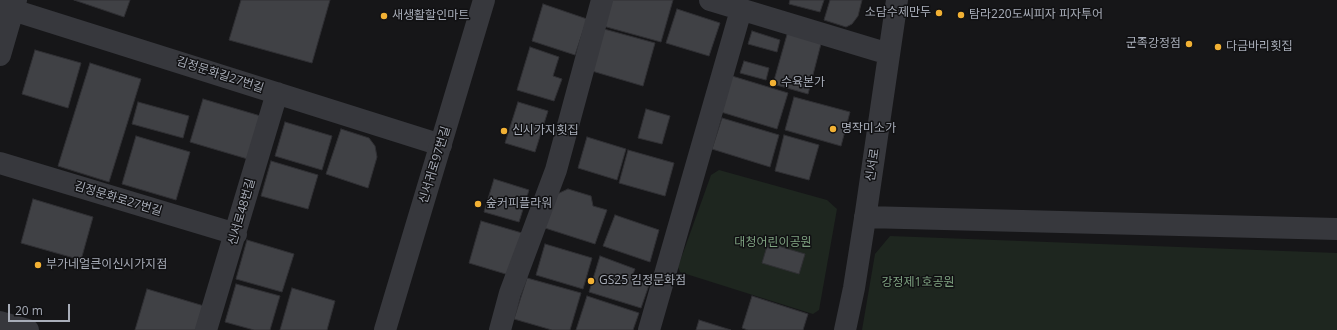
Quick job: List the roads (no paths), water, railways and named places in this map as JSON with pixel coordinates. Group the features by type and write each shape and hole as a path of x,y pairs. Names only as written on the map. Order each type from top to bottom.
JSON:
{"street":[{"name":"신서귀로97번길","path":"385,330 484,0"},
{"path":"500,330 510,293 556,170 602,0"},
{"path":"710,0 889,54"},
{"name":"신서로","path":"845,330 854,288 865,217 896,0"},
{"name":"김정문화길27번길","path":"10,5 277,93 441,145"},
{"path":"0,55 10,5"},
{"path":"649,330 742,10"},
{"name":"신서로48번길","path":"206,330 277,93"},
{"name":"김정문화로27번길","path":"0,163 236,234"},
{"path":"865,217 1337,229"},
{"path":"0,322 28,330"}],"place":[{"name":"소담수제만두","path":"939,13"},
{"name":"탐라220도씨피자 피자투어","path":"961,15"},
{"name":"새생활할인마트","path":"384,16"},
{"name":"군족강정점","path":"1189,44"},
{"name":"다금바리횟집","path":"1218,47"},
{"name":"수육본가","path":"773,83"},
{"name":"명작미소가","path":"833,129"},
{"name":"신시가지횟집","path":"504,131"},
{"name":"숲커피플라워","path":"478,204"},
{"name":"부가네얼큰이신시가지점","path":"38,265"},
{"name":"GS25 김정문화점","path":"591,281"}],"park label":[{"name":"대청어린이공원","path":"773,243"},
{"name":"강정제1호공원","path":"918,283"}]}
